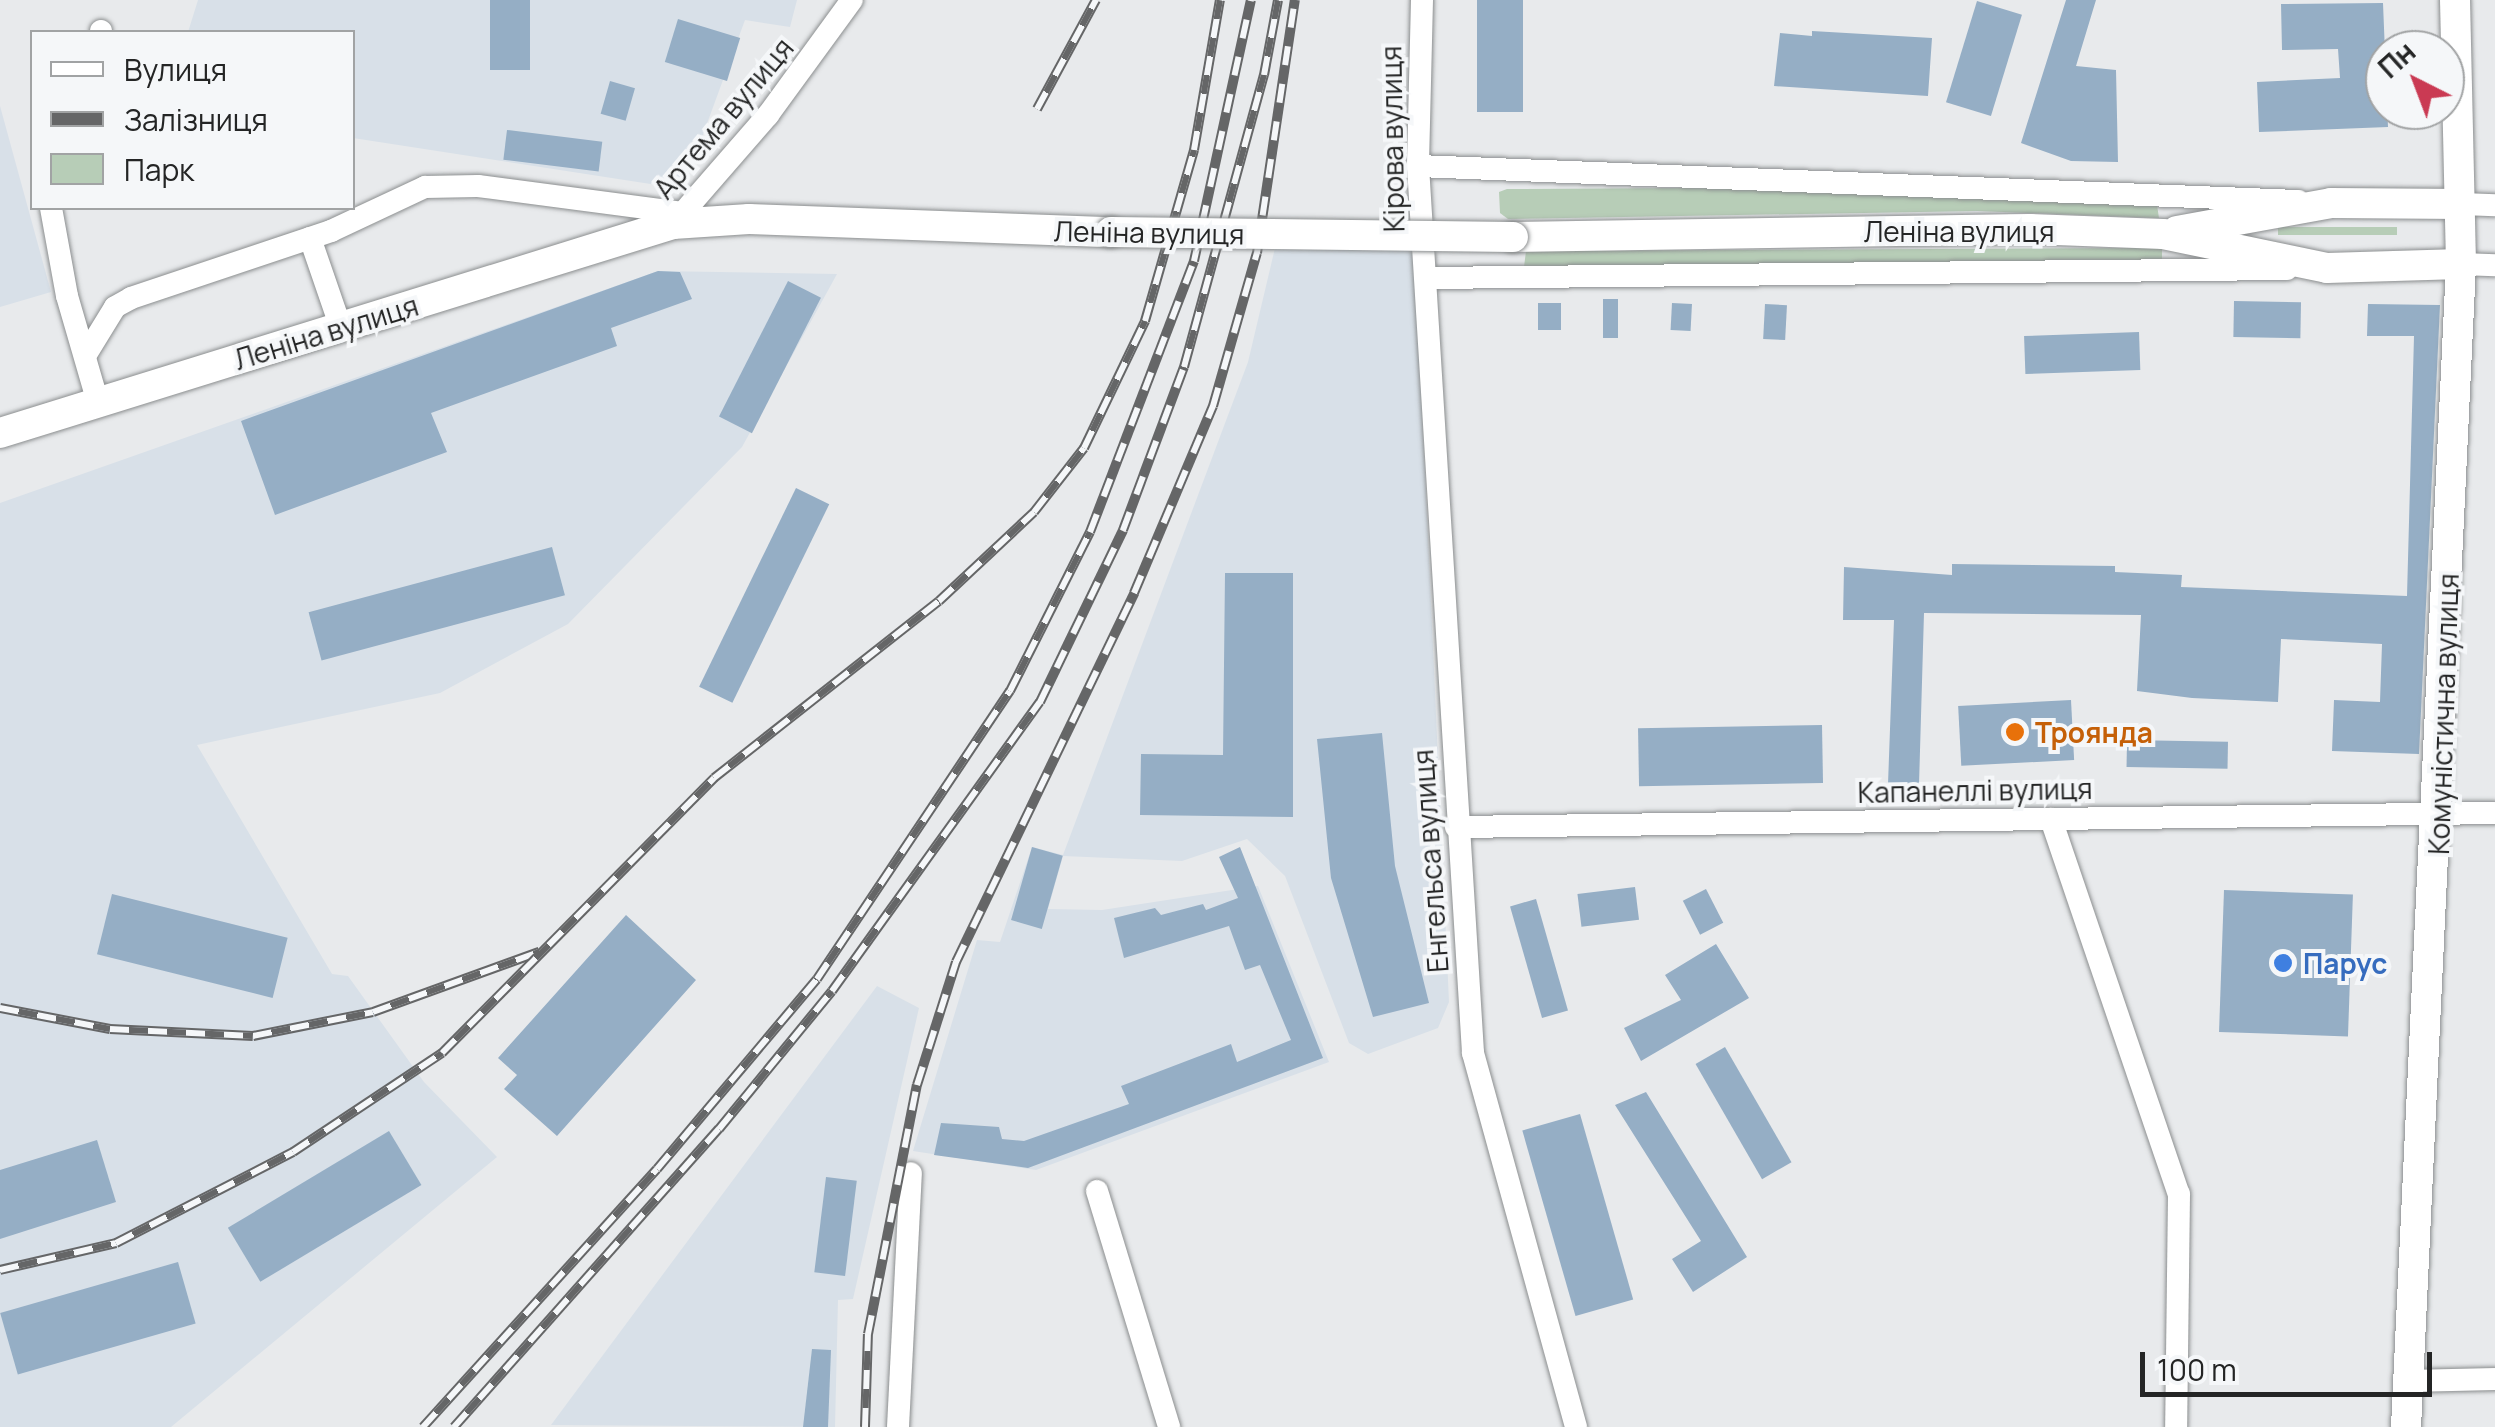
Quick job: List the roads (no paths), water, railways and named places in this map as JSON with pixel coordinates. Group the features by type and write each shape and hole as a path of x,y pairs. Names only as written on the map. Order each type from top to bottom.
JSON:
{"main road":[{"name":"Комуністична вулиця","path":"2406,1427 2439,813 2461,264 2455,0"},
{"path":"2163,234 2331,203 2462,204"},
{"name":"Леніна вулиця","path":"0,434 678,219 1111,232 1513,237 2030,229 2163,234 2327,268 2461,264"}],"street":[{"name":"Артема вулиця","path":"678,219 768,115 852,0"},
{"name":"Кірова вулиця","path":"1422,0 1418,166 1426,278"},
{"name":"Леніна вулиця","path":"1418,166 2331,203"},
{"path":"84,356 115,307 131,298 310,238 397,196 448,184 678,219"},
{"path":"2462,204 2495,205"},
{"path":"51,210 98,403"},
{"path":"310,238 341,328"},
{"name":"Леніна вулиця","path":"2461,264 2495,265"},
{"name":"Леніна вулиця","path":"1426,278 2327,268"},
{"name":"Енгельса вулиця","path":"1426,278 1456,827 1473,1052 1486,1118 1576,1427"},
{"name":"Капанеллі вулиця","path":"1456,827 2495,814"},
{"path":"2050,819 2179,1194 2176,1427"},
{"path":"898,1427 911,1172"},
{"path":"1097,1190 1168,1427"},
{"path":"2409,1381 2495,1379"}],"railway":[{"path":"1037,109 1096,0"},
{"path":"0,1270 116,1243 293,1152 442,1053 714,778 939,601 1034,512 1084,448 1145,321 1194,150 1220,0"},
{"path":"423,1427 657,1169 817,979 1010,691 1090,532 1194,261 1251,0"},
{"path":"454,1427 719,1129 832,991 1040,702 1123,530 1184,367 1264,75 1278,0"},
{"path":"865,1427 868,1334 917,1085 956,962 1134,593 1213,406 1257,253 1295,0"},
{"path":"0,1008 110,1029 253,1036 373,1012 539,952"}],"place":[{"name":"Троянда","path":"2015,732"},
{"name":"Парус","path":"2283,963"}]}
